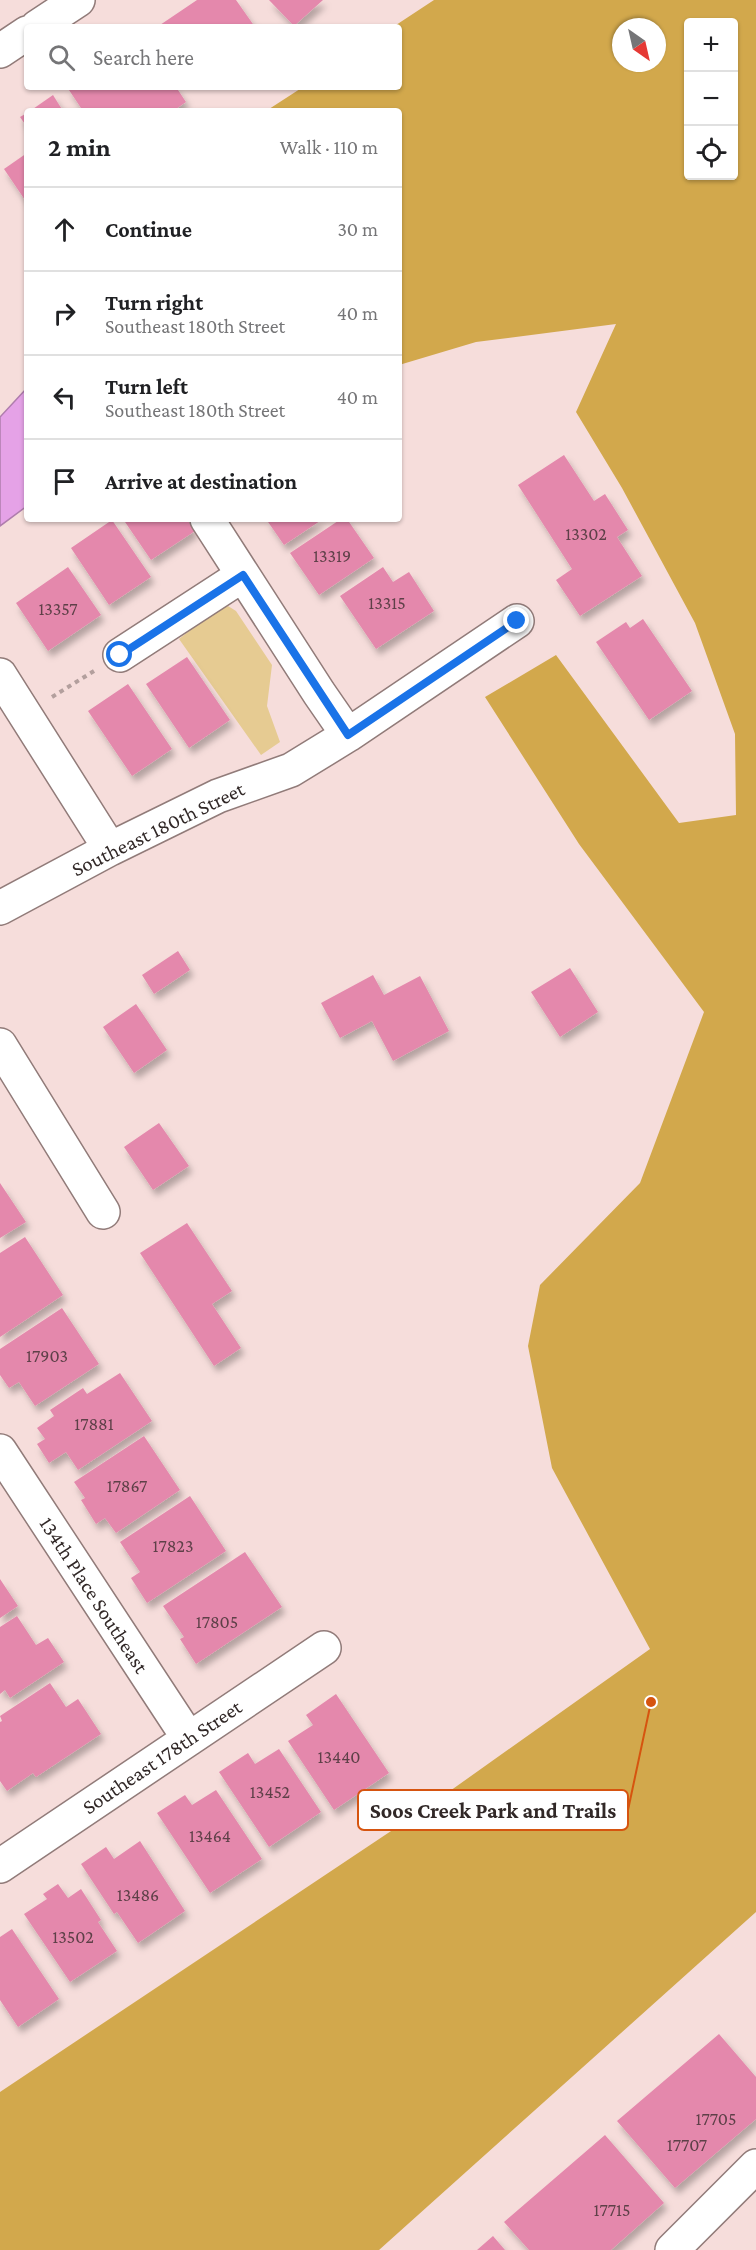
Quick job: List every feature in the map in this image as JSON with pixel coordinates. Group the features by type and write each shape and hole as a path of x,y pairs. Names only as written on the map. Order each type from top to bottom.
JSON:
{"street":[{"path":"41,24 78,0"},
{"path":"0,51 24,35"},
{"path":"209,522 348,735"},
{"path":"120,655 243,575"},
{"name":"Southeast 180th Street","path":"0,908 110,849 219,796 291,770 348,735 517,621"},
{"path":"0,675 110,849"},
{"path":"0,1045 103,1212"},
{"name":"134th Place Southeast","path":"0,1451 189,1739"},
{"name":"Southeast 178th Street","path":"0,1866 324,1648"},
{"path":"672,2250 756,2166"}],"path":[{"path":"25,714 120,655"}],"shaded area":[{"path":"434,0 756,0 756,1912 379,2250 0,2250 0,2092 433,1803 650,1649 552,1468 528,1346 540,1285 640,1183 704,1012 579,844 485,697 556,655 679,823 736,815 735,734 695,623 622,488 576,412 616,324 476,342 402,364 402,108 271,108 298,90 402,90 402,24 398,24"},
{"path":"24,391 24,508 0,526 0,417"},
{"path":"228,606 236,611 272,665 267,706 280,742 261,755 179,639 214,611"}],"building":[{"path":"197,0 236,0 253,24 161,24"},
{"path":"269,0 323,0 296,24 292,24"},
{"path":"69,90 178,90 186,102 177,108 81,108"},
{"path":"53,95 61,108 34,108"},
{"path":"24,155 24,199 4,169"},
{"path":"564,455 594,501 605,494 628,530 617,537 642,576 580,616 556,580 572,569 518,485"},
{"path":"109,522 113,522 151,577 109,605 71,548"},
{"path":"125,522 189,522 195,531 151,560"},
{"path":"268,522 318,522 284,545"},
{"path":"336,522 349,522 374,558 319,595 290,553"},
{"path":"68,567 101,615 48,651 16,603"},
{"path":"383,567 393,582 409,572 434,611 376,649 340,596"},
{"path":"643,619 692,691 649,720 596,642 626,622 630,628"},
{"path":"187,657 230,720 189,748 146,684"},
{"path":"128,684 172,749 132,776 88,711"},
{"path":"178,951 190,970 154,994 142,975"},
{"path":"570,968 598,1012 560,1037 531,992"},
{"path":"373,975 384,995 420,976 449,1031 393,1061 372,1021 340,1038 321,1003"},
{"path":"136,1004 167,1050 134,1073 103,1027"},
{"path":"159,1123 189,1166 153,1190 124,1147"},
{"path":"0,1183 26,1222 0,1238"},
{"path":"187,1223 232,1291 212,1304 241,1348 214,1366 140,1253"},
{"path":"25,1237 63,1295 0,1337 0,1253"},
{"path":"62,1308 99,1364 35,1406 19,1382 9,1388 0,1375 0,1349"},
{"path":"120,1373 152,1421 78,1470 66,1452 49,1463 37,1444 45,1439 37,1428 54,1416 50,1410 83,1388 87,1394"},
{"path":"144,1436 180,1490 116,1533 105,1518 96,1524 81,1500 85,1498 74,1482"},
{"path":"190,1496 226,1551 147,1603 131,1578 140,1572 120,1542"},
{"path":"245,1552 282,1607 196,1664 180,1639 184,1637 163,1606"},
{"path":"0,1579 18,1606 0,1618"},
{"path":"17,1616 36,1645 48,1638 64,1662 10,1698 5,1690 0,1694 0,1627"},
{"path":"50,1683 66,1707 78,1699 101,1734 36,1777 33,1773 7,1791 0,1781 0,1722 2,1721 0,1716"},
{"path":"336,1694 389,1773 334,1810 288,1741 313,1725 306,1715"},
{"path":"279,1749 321,1812 269,1847 219,1772 248,1753 255,1764"},
{"path":"216,1790 262,1859 210,1893 157,1813 185,1795 192,1805"},
{"path":"140,1841 185,1911 138,1943 117,1912 114,1914 81,1864 106,1847 114,1859"},
{"path":"58,1884 68,1898 81,1889 101,1920 98,1922 117,1951 70,1982 24,1914 47,1899 43,1894"},
{"path":"12,1929 59,1999 18,2027 0,2000 0,1937"},
{"path":"719,2034 756,2077 756,2119 675,2188 617,2121"},
{"path":"605,2135 664,2203 611,2250 529,2250 504,2222"},
{"path":"493,2236 505,2250 477,2250"}],"place":[{"name":"Soos Creek Park and Trails","path":"651,1702"}],"route":[{"path":"120,655 243,575 348,735 517,621"}]}
